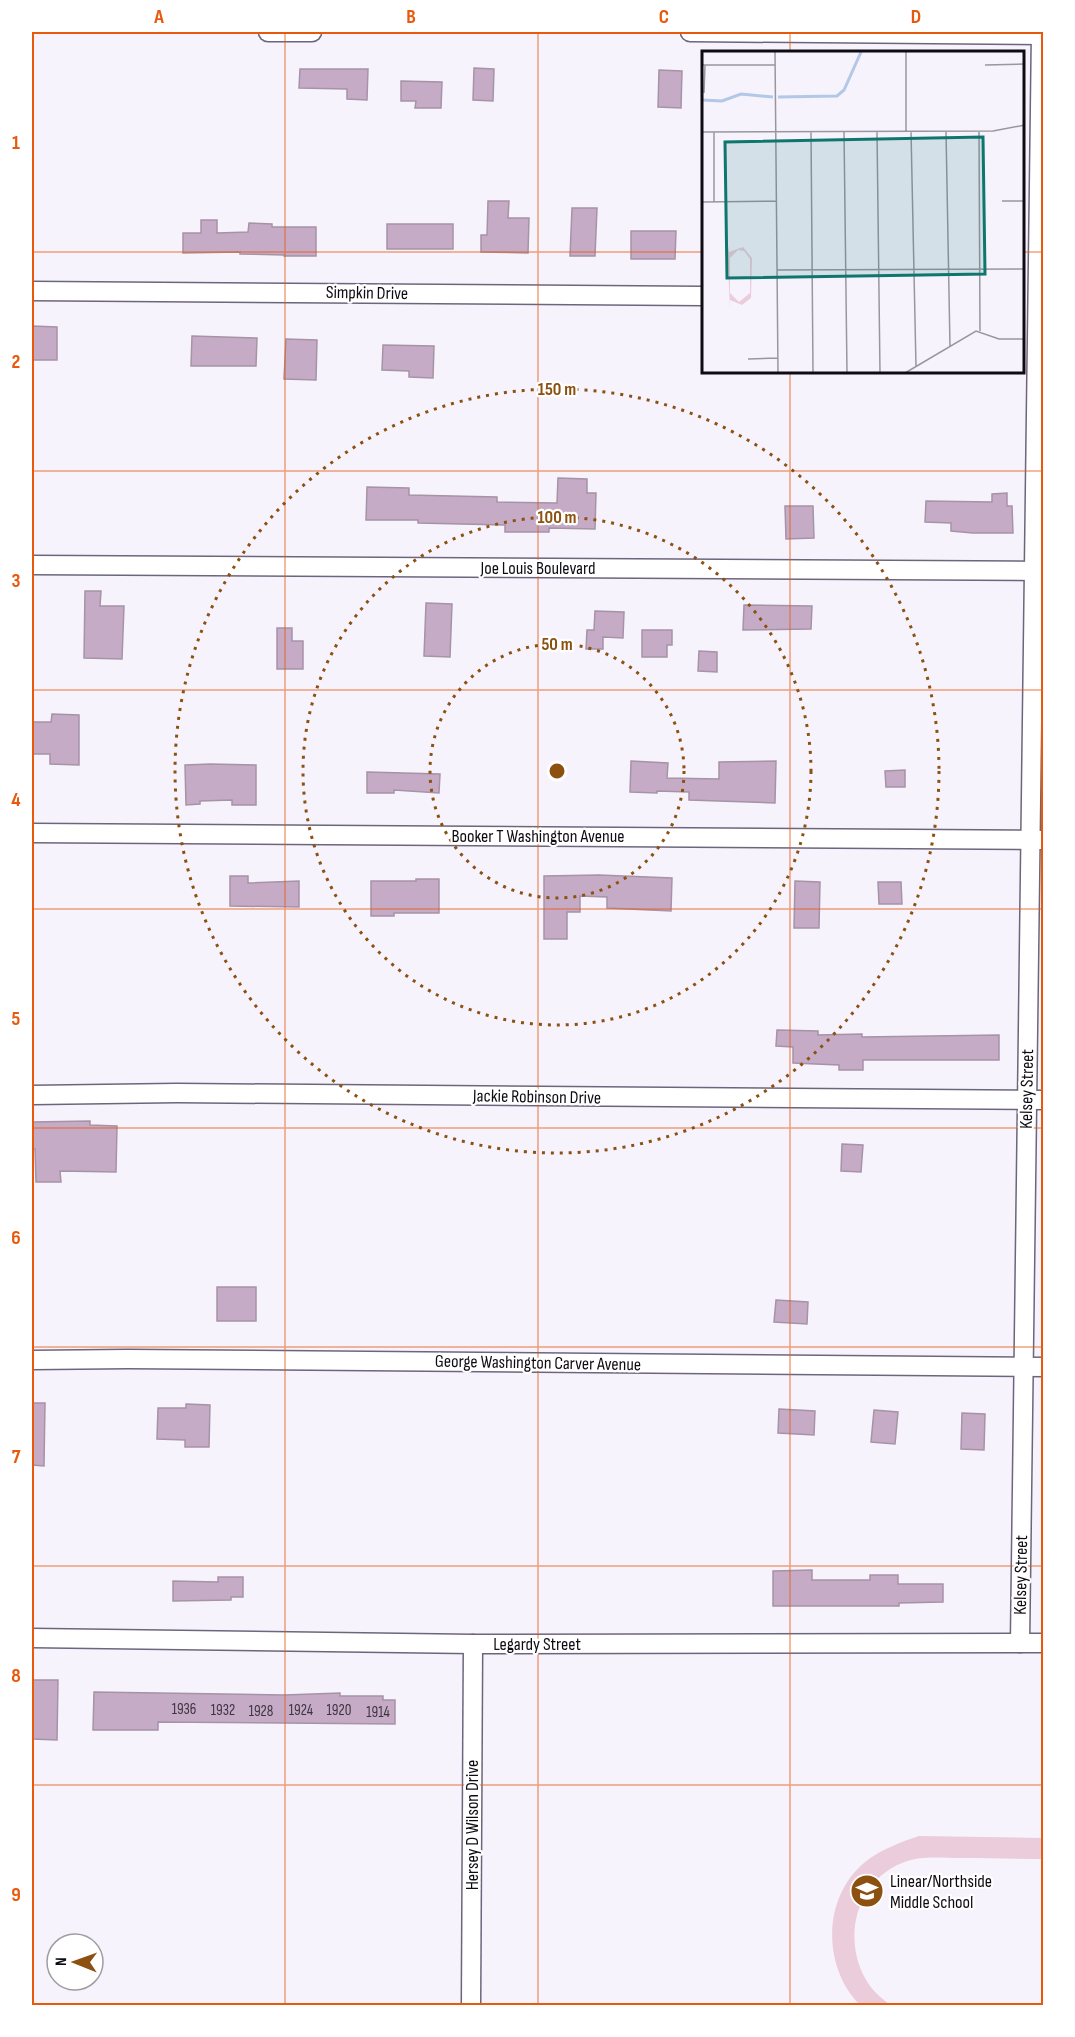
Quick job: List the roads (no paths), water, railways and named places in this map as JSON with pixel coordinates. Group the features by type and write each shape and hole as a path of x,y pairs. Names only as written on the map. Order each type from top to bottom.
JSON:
{"street":[{"path":"268,32 312,32"},
{"path":"690,32 1042,34"},
{"name":"Kelsey Street","path":"1020,1643 1023,1367 1035,1100 1039,571 1034,300 1042,34"},
{"name":"Simpkin Drive","path":"32,291 702,296"},
{"name":"Joe Louis Boulevard","path":"32,565 1039,571"},
{"name":"Booker T Washington Avenue","path":"32,833 1037,840"},
{"name":"Jackie Robinson Drive","path":"32,1095 177,1093 1035,1100"},
{"name":"George Washington Carver Avenue","path":"32,1360 1044,1367"},
{"name":"Legardy Street","path":"32,1638 473,1644 1044,1643"},
{"name":"Hersey D Wilson Drive","path":"471,2006 473,1644"}],"place":[{"name":"Linear/Northside Middle School","path":"867,1891"}]}
